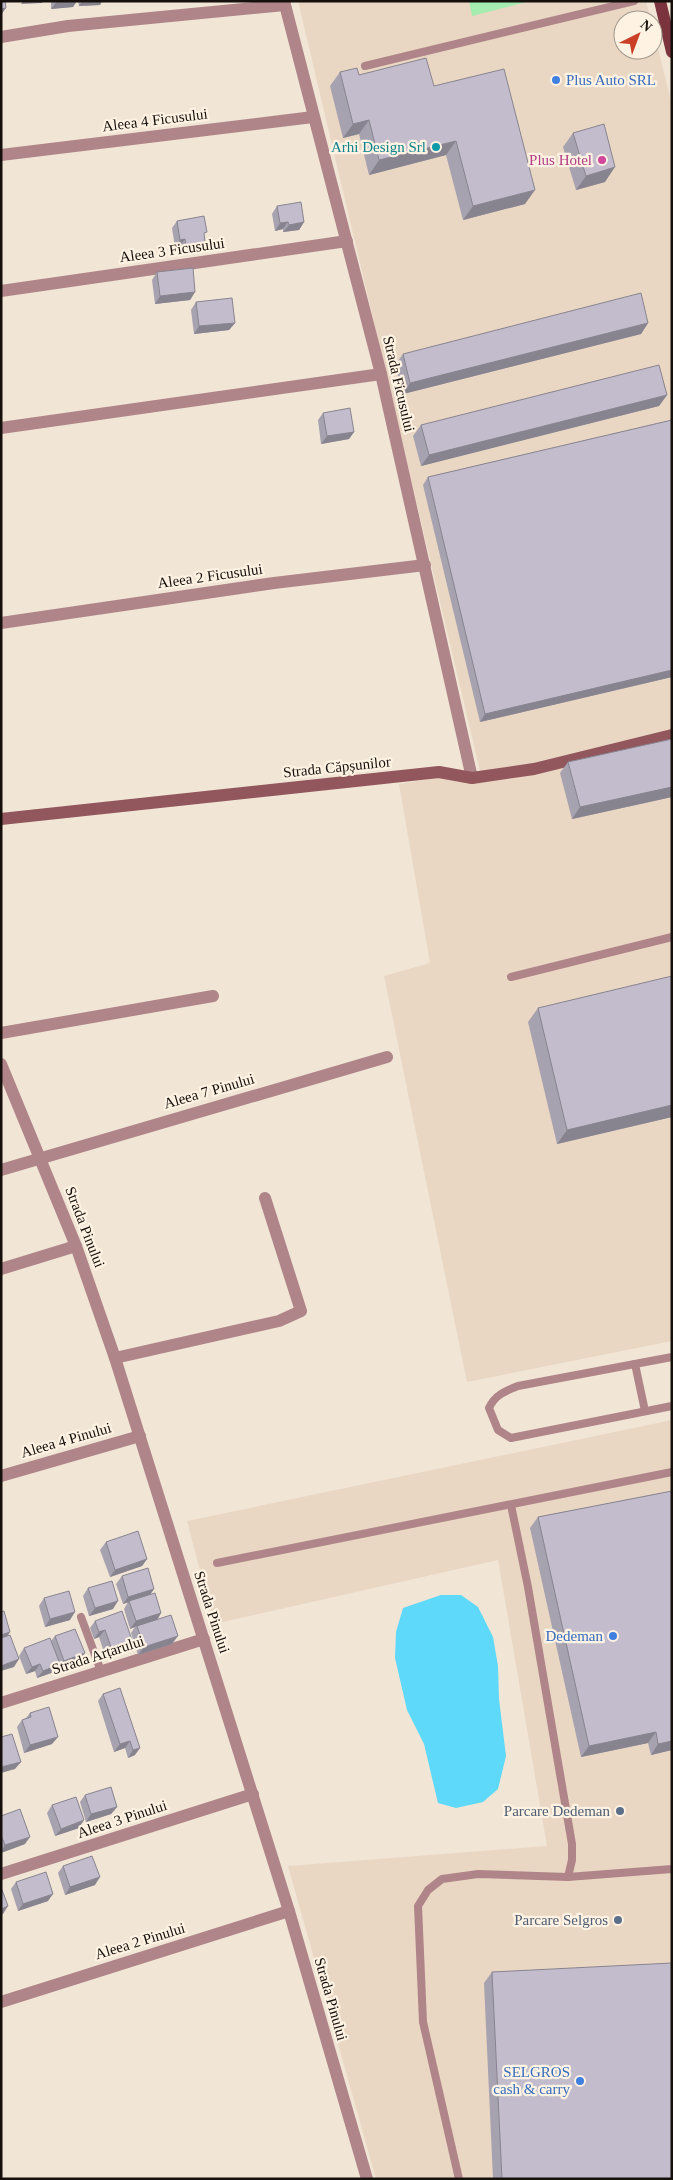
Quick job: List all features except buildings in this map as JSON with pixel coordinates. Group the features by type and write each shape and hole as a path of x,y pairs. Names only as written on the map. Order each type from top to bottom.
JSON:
{"main road":[{"path":"660,1 672,52"}],"street":[{"path":"1,36 68,26 284,3"},
{"name":"Strada Ficusului","path":"284,3 381,374 472,778"},
{"name":"Aleea 4 Ficusului","path":"1,155 314,117"},
{"name":"Aleea 3 Ficusului","path":"1,291 347,240"},
{"path":"1,428 381,374"},
{"name":"Aleea 2 Ficusului","path":"1,623 274,583 425,565"},
{"name":"Strada Căpșunilor","path":"1,819 439,772 472,778 534,769 672,735"},
{"path":"1,1033 213,996"},
{"name":"Aleea 7 Pinului","path":"1,1170 386,1056"},
{"name":"Strada Pinului","path":"1,1064 41,1157 76,1246 115,1358 187,1592 204,1639 289,1911 366,2179"},
{"path":"115,1358 279,1321 301,1310 265,1198"},
{"path":"1,1269 76,1246"},
{"name":"Aleea 4 Pinului","path":"1,1476 140,1436"},
{"name":"Strada Arțarului","path":"1,1703 204,1639"},
{"name":"Aleea 3 Pinului","path":"1,1874 253,1794"},
{"name":"Aleea 2 Pinului","path":"1,2002 289,1911"}],"lane":[{"path":"365,66 634,1"},
{"path":"511,977 672,937"},
{"path":"672,1357 518,1386 504,1391 494,1399 489,1408 498,1430 511,1438 672,1406"},
{"path":"635,1364 645,1411"},
{"path":"217,1562 672,1472"},
{"path":"511,1505 528,1587 572,1844 572,1860 568,1877"},
{"path":"81,1617 101,1671"},
{"path":"459,2179 423,2022 418,1906 428,1890 442,1878 478,1874 568,1877 672,1869"}],"shaded area":[{"path":"298,1 646,1 648,10 613,10 613,60 661,60 672,105 672,1341 467,1382 384,976 430,963 399,784 480,771"},
{"path":"672,1420 672,2179 376,2179 288,1866 547,1846 498,1560 214,1624 187,1521"}],"green space":[{"path":"469,1 530,1 472,16"}],"water":[{"path":"441,1595 461,1595 478,1607 493,1637 498,1666 499,1699 506,1756 498,1789 483,1802 456,1808 438,1803 424,1744 407,1710 395,1658 396,1632 403,1608"}],"place":[{"name":"Plus Auto SRL","path":"556,80"},
{"name":"Arhi Design Srl","path":"436,147"},
{"name":"Plus Hotel","path":"602,160"},
{"name":"Dedeman","path":"613,1636"},
{"name":"Parcare Dedeman","path":"620,1811"},
{"name":"Parcare Selgros","path":"618,1920"},
{"name":"SELGROS cash & carry","path":"580,2081"}]}
